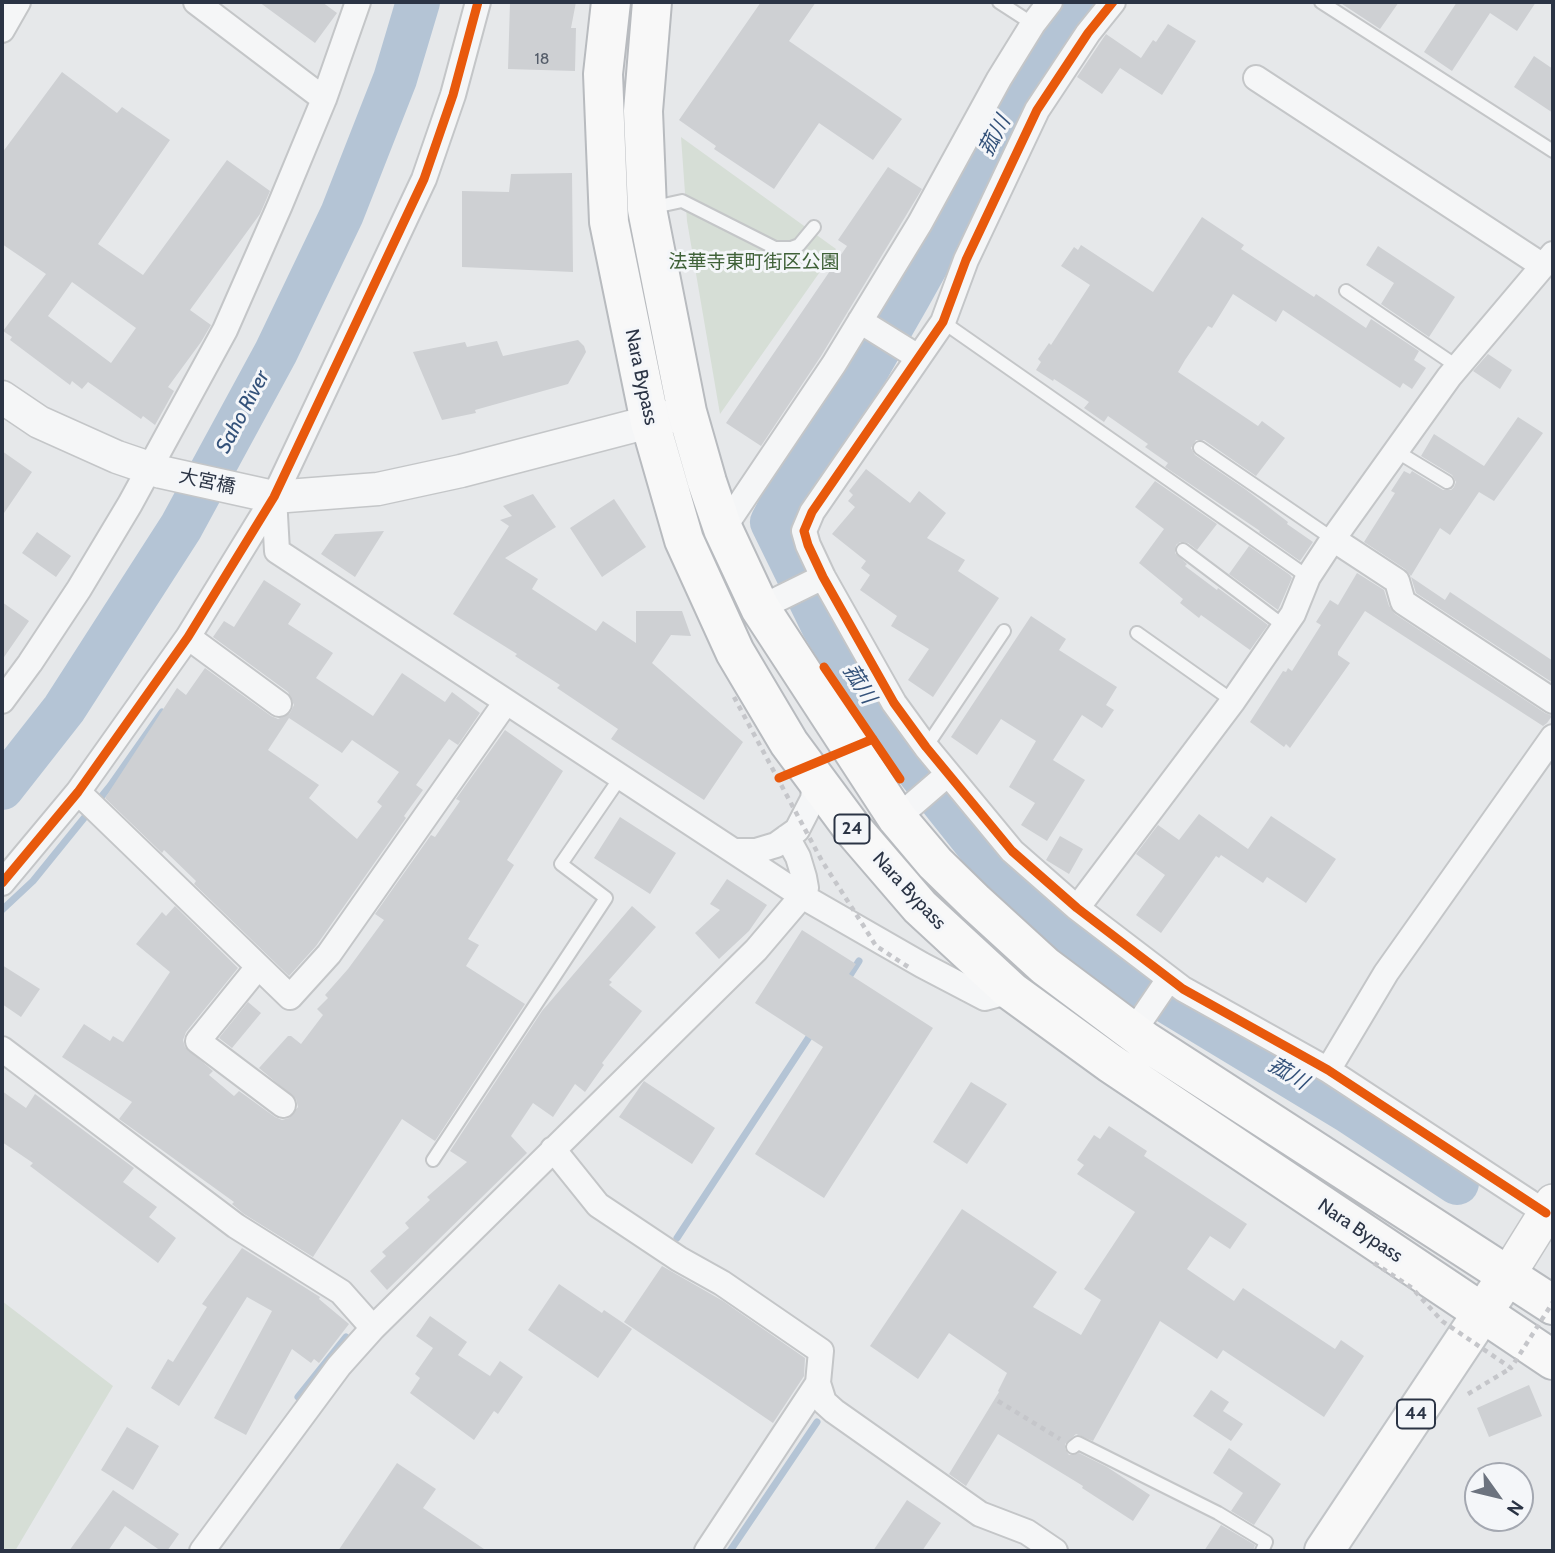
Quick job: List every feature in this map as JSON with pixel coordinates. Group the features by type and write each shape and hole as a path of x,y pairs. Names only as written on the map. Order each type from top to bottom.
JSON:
{"main road":[{"name":"Nara Bypass","path":"611,2 603,74 609,222 650,422 684,540 736,652 789,743 852,828 920,907 1011,991 1110,1063 1553,1360"},
{"name":"Nara Bypass","path":"652,2 643,111 647,209 687,412 723,529 775,601 927,793 935,863 1045,966 1134,1032 1553,1304"},
{"path":"1507,1276 1550,1208"},
{"name":"44","path":"1324,1551 1507,1276"}],"street":[{"path":"2,30 18,2"},
{"path":"197,2 324,99"},
{"path":"2,701 30,663 155,470 225,330 280,205 324,99 358,2"},
{"path":"2,883 78,792 188,637 425,179 453,95 478,2"},
{"path":"723,529 861,322 920,223 999,79 1050,2"},
{"path":"1114,2 1088,33 1037,110 966,260 943,321 812,512 804,531 819,579 894,703 926,747 927,793 1012,851 1077,908 1183,989 1328,1070 1550,1208"},
{"path":"1077,908 1233,701 1293,614 1308,577 1333,538 1396,451 1458,367 1548,260 1256,78"},
{"path":"861,322 917,357"},
{"name":"大宮橋","path":"2,397 39,422 117,457 155,470 264,494 378,489 461,471 687,412"},
{"path":"264,494 277,551 802,895 922,965 985,998 1011,991"},
{"path":"1333,538 1397,581 1403,602 1553,701"},
{"path":"775,601 819,579"},
{"path":"188,637 279,704"},
{"path":"78,792 290,997 329,954 506,702"},
{"path":"1328,1070 1386,972 1553,737"},
{"path":"736,851 756,851 776,845 797,830 813,799 815,779"},
{"path":"202,1551 339,1366 373,1328 756,950 802,895 806,888 804,877 798,857 787,837"},
{"path":"258,967 198,1041 282,1105"},
{"path":"1134,1032 1168,979"},
{"path":"2,1049 236,1226 341,1292 373,1328"},
{"path":"553,1149 598,1205 679,1259 722,1283 821,1351 818,1383 824,1402 980,1514 1027,1532 1055,1551"},
{"path":"707,1551 818,1383"}],"lane":[{"path":"999,2 1033,24"},
{"path":"1321,2 1553,151"},
{"path":"647,209 682,201 775,248 799,245 814,227"},
{"path":"1346,291 1458,367"},
{"path":"943,321 1308,577"},
{"path":"1200,448 1333,538"},
{"path":"1396,451 1447,482"},
{"path":"1183,550 1284,626"},
{"path":"926,747 1004,631"},
{"path":"1137,633 1233,701"},
{"path":"433,1160 606,898 561,863 620,778"},
{"path":"1073,1447 1078,1443 1218,1513 1266,1542 1262,1551"}],"path":[{"path":"734,697 822,861 876,946 910,968"},
{"path":"1374,1264 1412,1288 1442,1321 1511,1368"},
{"path":"1468,1394 1511,1368 1553,1304"},
{"path":"998,1401 1061,1440"}],"green space":[{"name":"法華寺東町街区公園","path":"681,137 836,249 720,414 687,221"},
{"path":"2,1301 113,1386 15,1551 2,1551"}],"building":[{"path":"259,2 322,2 337,13 315,43"},
{"path":"510,2 576,2 571,28 576,28 575,71 508,69"},
{"path":"761,2 816,2 789,41 902,119 873,160 819,123 774,189 714,149 716,146 679,120"},
{"path":"1339,2 1399,2 1380,29"},
{"path":"1457,2 1536,2 1517,31 1490,13 1452,71 1424,52"},
{"path":"1168,24 1196,41 1162,95 1120,68 1102,94 1077,77 1106,34 1141,58"},
{"path":"1534,56 1553,69 1553,113 1514,87"},
{"path":"62,72 117,113 122,107 170,140 98,244 143,275 227,160 270,191 260,214 190,310 211,325 168,387 174,391 155,425 143,416 141,419 88,382 82,389 72,381 70,385 10,340 12,337 3,331 46,274 2,244 2,153","holes":["72,282 136,328 111,363 48,316"]},
{"path":"888,167 922,189 821,356 761,446 726,423 847,246 838,240"},
{"path":"572,173 573,272 462,267 462,191 509,192 511,174"},
{"path":"1202,217 1244,245 1241,249 1314,297 1316,294 1366,328 1371,319 1419,351 1414,360 1426,368 1412,389 1403,383 1400,388 1283,310 1276,322 1233,294 1212,328 1208,326 1185,360 1178,372 1258,426 1262,421 1285,438 1256,476 1204,440 1196,440 1191,448 1195,455 1245,489 1313,542 1300,561 1165,467 1168,463 1145,447 1148,444 1108,416 1104,422 1084,408 1089,402 1036,370 1041,362 1038,359 1049,343 1051,345 1090,285 1061,266 1074,247 1078,250 1081,245 1153,292"},
{"path":"1378,246 1455,297 1429,337 1381,304 1394,283 1366,265"},
{"path":"578,340 586,352 568,384 475,410 476,413 442,420 413,352 465,342 467,347 497,341 503,356"},
{"path":"1488,354 1512,370 1500,389 1473,371"},
{"path":"1518,417 1543,433 1494,501 1479,492 1450,535 1440,528 1411,576 1405,569 1364,542 1395,493 1391,491 1404,471 1410,474 1412,471 1443,490 1451,490 1454,487 1456,482 1452,475 1421,456 1434,434 1484,466"},
{"path":"2,451 32,472 2,516"},
{"path":"866,469 910,503 919,491 946,513 927,538 965,560 958,571 999,598 933,697 908,680 929,649 891,626 897,616 860,590 870,575 861,568 866,561 832,534 855,507 848,501 853,495 849,491"},
{"path":"1155,481 1217,524 1197,550 1188,543 1180,542 1176,545 1175,553 1187,564 1185,566 1268,625 1250,650 1201,615 1199,618 1180,603 1183,599 1139,563 1164,529 1135,507"},
{"path":"533,494 556,527 505,558 538,579 532,589 596,631 603,621 636,643 636,611 682,611 691,636 671,635 652,663 743,742 704,800 611,739 618,729 557,688 560,685 453,614 509,526 500,520 512,516 503,506"},
{"path":"614,499 646,547 602,577 570,528"},
{"path":"384,531 355,577 321,554 335,534"},
{"path":"37,532 71,556 56,577 22,553"},
{"path":"1249,546 1292,578 1278,610 1229,574"},
{"path":"1357,573 1384,590 1389,606 1395,614 1552,716 1547,723 1543,726 1365,611 1338,652 1338,655 1350,663 1290,748 1286,744 1284,747 1250,722 1283,671 1286,672 1288,668 1292,671 1321,625 1316,622 1330,600 1338,605"},
{"path":"1411,577 1445,600 1450,592 1553,661 1553,683 1416,593"},
{"path":"264,580 301,604 288,624 333,653 316,678 373,716 402,673 445,702 452,692 480,713 458,745 449,739 416,785 423,790 404,816 406,818 316,946 289,976 194,884 196,881 164,850 162,853 105,798 177,688 186,695 205,668 271,716 278,719 290,713 294,705 288,692 213,637 224,621 234,627","holes":["289,718 342,753 352,740 399,772 377,802 382,806 357,839 309,798 319,785 268,750"]},
{"path":"2,602 29,621 2,660"},
{"path":"1031,616 1066,639 1059,650 1117,687 1106,705 1114,710 1102,728 1082,715 1053,760 1085,780 1047,841 1021,825 1035,803 1009,787 1036,741 1001,719 977,755 951,737"},
{"path":"505,730 563,771 507,860 514,865 468,939 479,945 466,966 525,1004 435,1141 402,1119 313,1257 244,1214 232,1204 234,1202 119,1119 132,1102 62,1057 84,1024 110,1041 113,1036 123,1042 170,972 136,944 162,912 166,916 175,906 238,968 186,1032 183,1040 185,1047 213,1071 209,1075 234,1096 239,1091 275,1117 282,1120 289,1118 298,1107 296,1099 259,1068 288,1036 301,1044 323,1015 317,1009 328,998 325,995 384,920 375,914 431,835 435,837 460,801 456,799"},
{"path":"1199,814 1248,849 1271,816 1336,859 1306,903 1267,877 1263,883 1221,855 1219,858 1216,856 1161,933 1136,915 1165,875 1136,854 1158,825 1179,840"},
{"path":"620,817 676,853 650,894 594,858"},
{"path":"1060,836 1083,849 1069,874 1046,860"},
{"path":"727,879 767,905 749,931 719,959 695,933 720,910 710,904"},
{"path":"632,906 656,927 609,980 612,982 609,985 642,1011 602,1063 604,1065 585,1092 575,1084 553,1117 533,1103 511,1136 527,1153 387,1290 370,1271 386,1256 382,1252 409,1228 405,1223 430,1200 427,1197 467,1162 450,1151 542,1011"},
{"path":"802,930 856,964 849,974 933,1028 824,1198 755,1154 823,1047 755,1003"},
{"path":"2,965 40,989 21,1017 2,1004"},
{"path":"248,1002 261,1013 232,1048 219,1038"},
{"path":"644,1081 715,1128 692,1164 619,1117"},
{"path":"971,1082 1007,1104 967,1164 933,1142"},
{"path":"2,1091 26,1108 35,1094 134,1168 123,1182 157,1207 149,1217 176,1238 158,1263 30,1166 33,1163 2,1142"},
{"path":"1109,1126 1147,1151 1144,1156 1247,1224 1230,1249 1210,1236 1187,1269 1234,1301 1243,1288 1335,1349 1341,1340 1364,1356 1324,1417 1223,1350 1217,1359 1160,1321 1093,1441 1076,1434 1065,1444 1069,1455 1079,1453 1107,1467 1150,1495 1133,1521 1082,1488 1083,1486 998,1434 966,1486 949,1474 999,1392 1007,1373 949,1333 918,1379 870,1346 962,1209 1057,1272 1033,1307 1081,1335 1101,1300 1084,1289 1135,1212 1077,1174 1084,1165 1077,1160 1094,1135 1100,1139"},
{"path":"242,1248 320,1297 319,1299 349,1324 319,1363 314,1359 311,1363 292,1349 246,1435 214,1418 272,1311 247,1297 179,1406 151,1388 168,1359 173,1362 207,1307 202,1304"},
{"path":"662,1266 723,1301 805,1358 804,1376 773,1423 624,1322"},
{"path":"559,1284 602,1313 604,1310 632,1329 598,1378 528,1330"},
{"path":"430,1316 467,1342 458,1355 490,1376 500,1361 523,1377 498,1414 494,1411 474,1440 410,1393 420,1378 415,1374 433,1348 416,1336"},
{"path":"1529,1385 1542,1416 1489,1437 1477,1408"},
{"path":"1211,1390 1229,1402 1223,1411 1243,1424 1231,1441 1193,1416"},
{"path":"127,1427 159,1446 133,1490 101,1470"},
{"path":"1229,1448 1281,1484 1254,1525 1231,1511 1243,1493 1213,1473"},
{"path":"397,1463 436,1489 423,1508 487,1551 338,1551"},
{"path":"113,1490 179,1534 167,1551 161,1551 125,1526 108,1551 69,1551"},
{"path":"907,1500 941,1523 922,1551 873,1551"},
{"path":"1221,1525 1255,1545 1253,1551 1204,1551"}],"waterway":[{"name":"Saho River","path":"2,788 64,709 181,527 276,352 342,214 395,79 418,2"},
{"name":"菰川","path":"1079,2 1024,82 908,298 845,408 804,462 772,522 823,626 881,718 920,773 991,862 1074,936 1130,979 1348,1111 1457,1183"},
{"path":"2,910 33,881 110,786 162,712"},
{"path":"845,983 859,961"},
{"path":"677,1238 813,1031"},
{"path":"298,1397 346,1337"},
{"path":"730,1551 817,1422"}],"cycle path":[{"path":"2,883 78,792 188,637 274,497 424,179 453,95 478,2"},
{"path":"1113,2 1088,33 1037,110 966,260 943,322 812,512 804,531 808,545 823,577 894,703 926,747 1012,851 1077,908 1183,989 1328,1070 1546,1213"},
{"path":"824,667 900,779"},
{"path":"779,778 873,739"}]}
